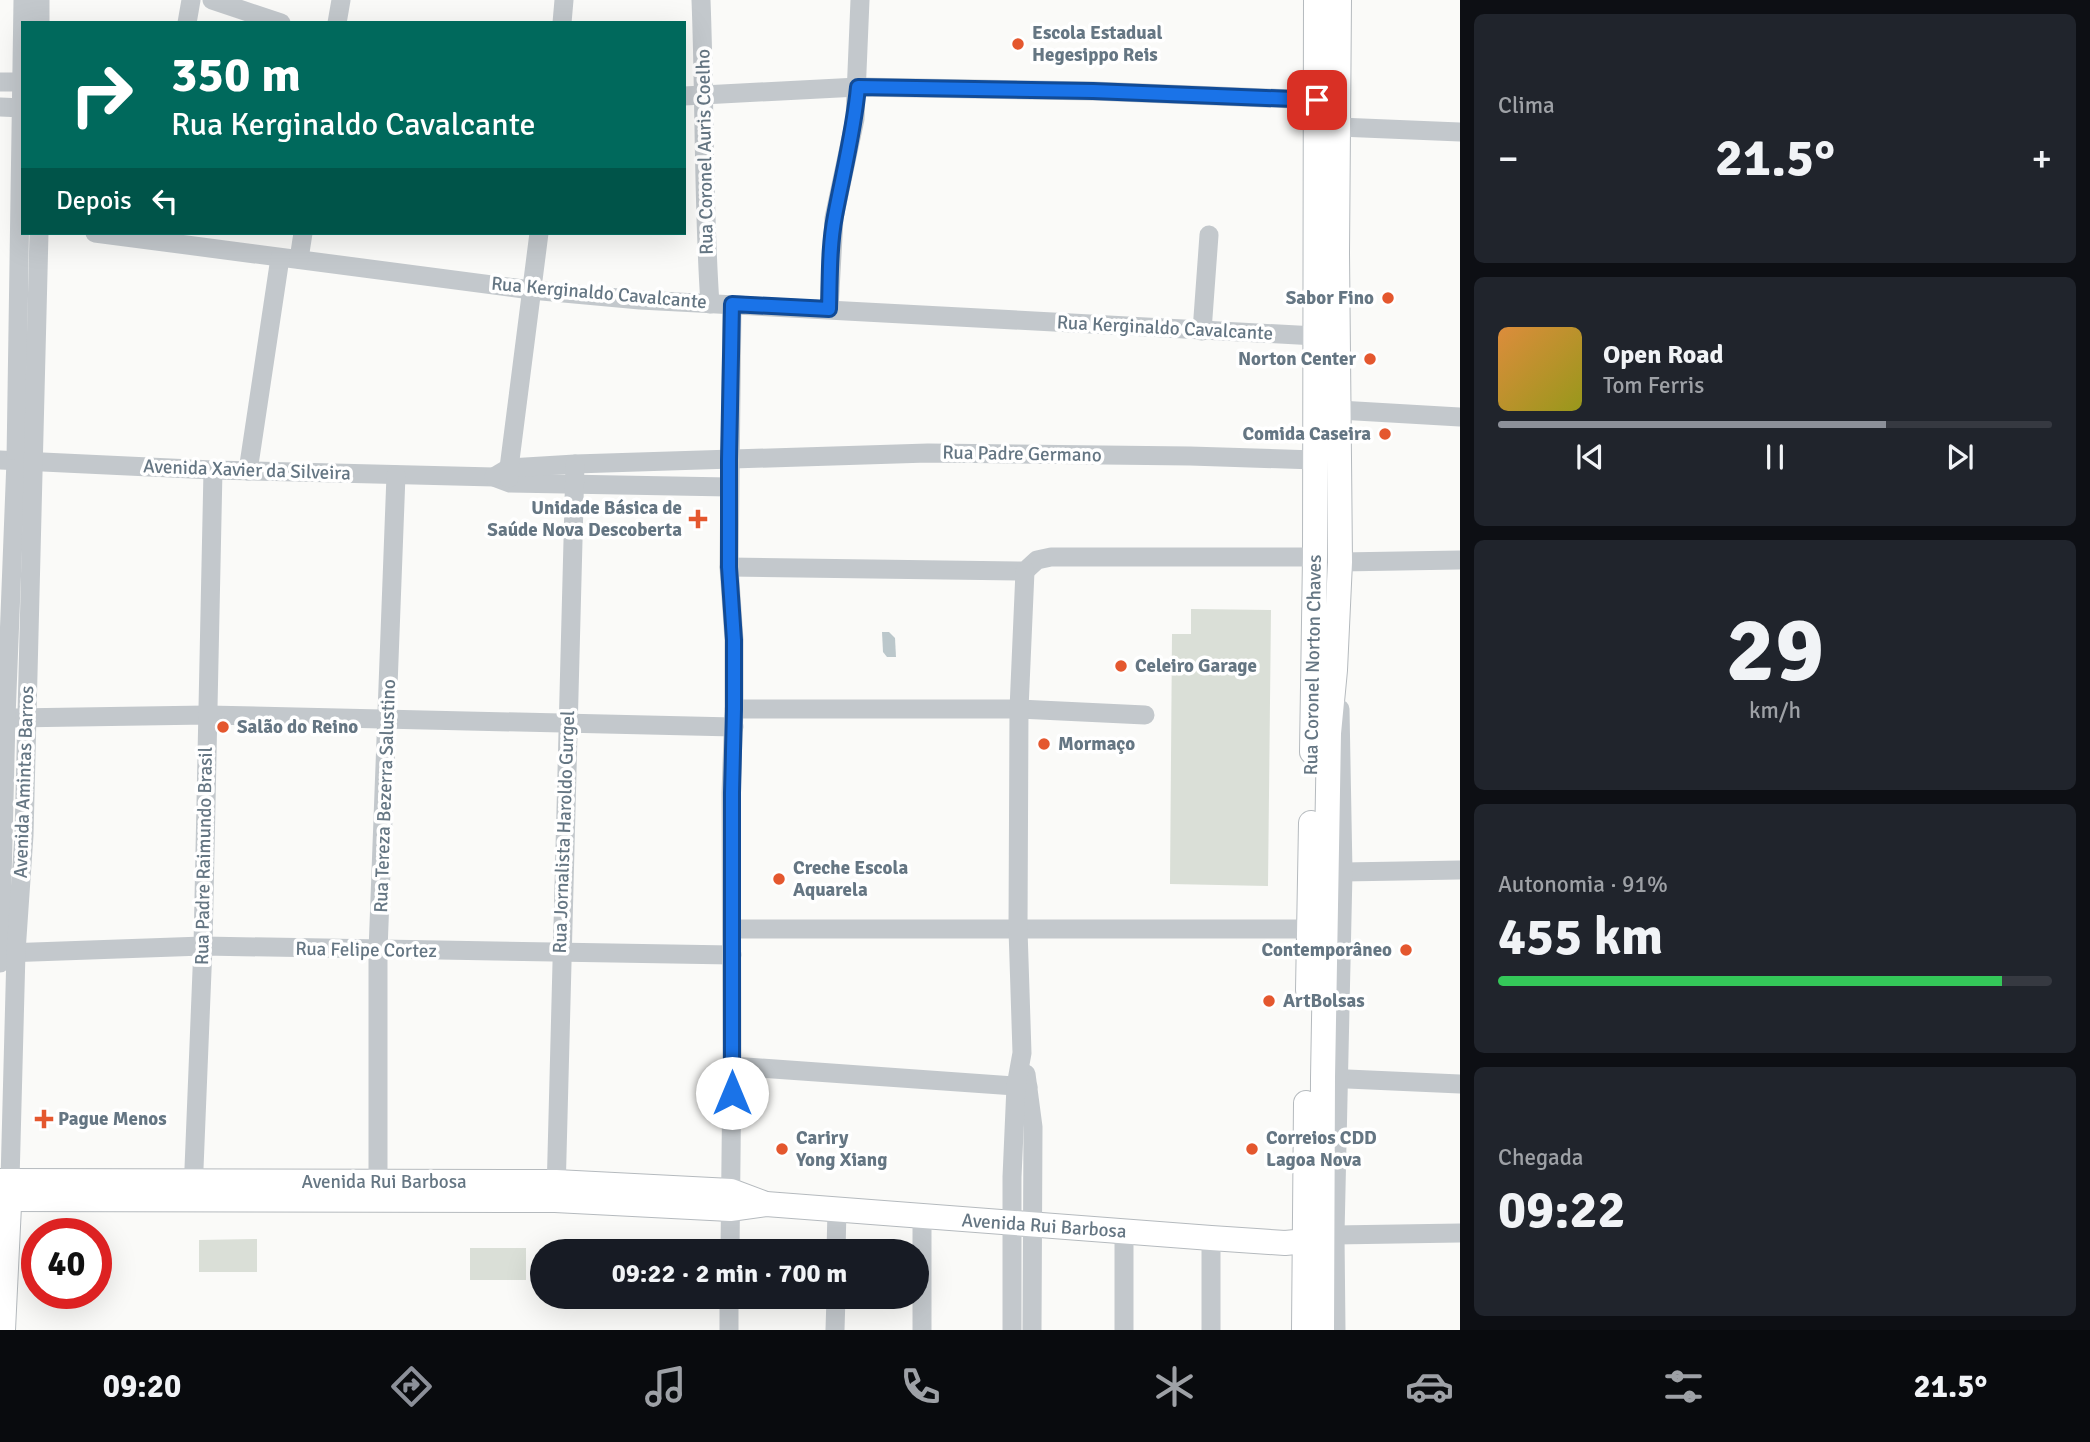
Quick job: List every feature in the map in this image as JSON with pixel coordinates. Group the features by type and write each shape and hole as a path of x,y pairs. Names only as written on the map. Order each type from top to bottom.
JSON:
{"main road":[{"name":"Rua Coronel Norton Chaves","path":"1316,0 1317,100 1339,410 1315,557 1308,929 1322,1330"},
{"name":"Rua Coronel Norton Chaves","path":"1304,1330 1320,1239 1330,1079 1329,733 1340,562 1327,493 1315,460 1316,336 1339,127 1339,0"},
{"name":"Avenida Rui Barbosa","path":"5,1190 556,1191 730,1200 1210,1238 1320,1239"},
{"name":"Avenida Amintas Barros","path":"3,1330 5,1190"}],"street":[{"name":"Avenida Amintas Barros","path":"23,0 23,21"},
{"path":"40,0 40,21"},
{"path":"187,21 191,0"},
{"path":"212,0 275,21"},
{"path":"337,21 341,0"},
{"path":"562,21 565,0"},
{"name":"Rua Coronel Auris Coelho","path":"701,0 705,94 705,208 710,304"},
{"path":"829,309 834,218 855,119 860,0"},
{"path":"0,82 21,82"},
{"path":"686,96 858,87 1093,91 1317,100"},
{"path":"0,107 21,107"},
{"path":"1339,127 1460,132"},
{"name":"Avenida Amintas Barros","path":"5,1190 3,718 16,460 21,224"},
{"name":"Avenida Amintas Barros","path":"4,955 24,835 27,718 16,460 39,235"},
{"name":"Rua Kerginaldo Cavalcante","path":"124,235 531,290 710,304 1316,336"},
{"path":"248,471 289,258 302,235"},
{"path":"504,476 539,235"},
{"path":"1202,331 1209,235"},
{"path":"730,1239 734,718 734,640 729,567 732,304"},
{"path":"1339,410 1460,417"},
{"name":"Rua Padre Germano","path":"729,460 928,453 1315,460"},
{"name":"Avenida Xavier da Silveira","path":"16,460 213,470 504,476 574,485 729,487"},
{"name":"Avenida Xavier da Silveira","path":"504,476 575,464 729,460"},
{"name":"Rua Jornalista Haroldo Gurgel","path":"556,1191 575,464"},
{"name":"Rua Padre Raimundo Brasil","path":"193,1190 203,947 213,470"},
{"name":"Rua Tereza Bezerra Salustino","path":"378,1192 378,951 396,475"},
{"path":"729,567 1025,571 1037,560 1051,557 1315,557"},
{"path":"1340,562 1460,560"},
{"path":"1012,1330 1033,1127 1023,1086 1018,929 1018,709 1025,571"},
{"name":"Rua Coronel Norton Chaves","path":"1330,1079 1343,872 1342,745 1335,670"},
{"path":"3,718 207,715 567,722 1018,709 1144,715"},
{"path":"1343,872 1460,870"},
{"path":"732,929 1308,929"},
{"name":"Rua Felipe Cortez","path":"4,955 203,947 732,955"},
{"path":"733,1066 1023,1086"},
{"path":"1330,1079 1460,1084"},
{"path":"836,1210 836,1239"},
{"path":"922,1216 922,1330"},
{"path":"1022,1224 1032,1330"},
{"path":"1124,1330 1125,1232"},
{"path":"1320,1239 1460,1233"},
{"path":"1210,1238 1211,1330"},
{"name":"Rua Coronel Norton Chaves","path":"1320,1239 1336,1330"},
{"path":"729,1309 729,1330"},
{"path":"835,1330 836,1309"}],"shaded area":[{"path":"1191,609 1271,610 1268,886 1170,884 1172,634 1191,634"},
{"path":"882,632 889,632 895,638 896,657 887,657 883,652"},
{"path":"257,1239 257,1272 199,1272 199,1240"},
{"path":"470,1248 526,1248 526,1280 470,1280"}],"place":[{"name":"Escola Estadual Hegesippo Reis","path":"1018,44"},
{"name":"Sabor Fino","path":"1388,298"},
{"name":"Norton Center","path":"1370,359"},
{"name":"Comida Caseira","path":"1385,434"},
{"name":"Unidade Básica de Saúde Nova Descoberta","path":"698,519"},
{"name":"Celeiro Garage","path":"1121,666"},
{"name":"Salão do Reino","path":"223,727"},
{"name":"Mormaço","path":"1044,744"},
{"name":"Creche Escola Aquarela","path":"779,879"},
{"name":"Contemporâneo","path":"1406,950"},
{"name":"ArtBolsas","path":"1269,1001"},
{"name":"Pague Menos","path":"44,1119"},
{"name":"Cariry Yong Xiang","path":"782,1149"},
{"name":"Correios CDD Lagoa Nova","path":"1252,1149"}],"route":[{"path":"732,1093 734,640 729,567 732,304 829,309 834,218 846,172 858,87 1093,91 1317,100"}]}
